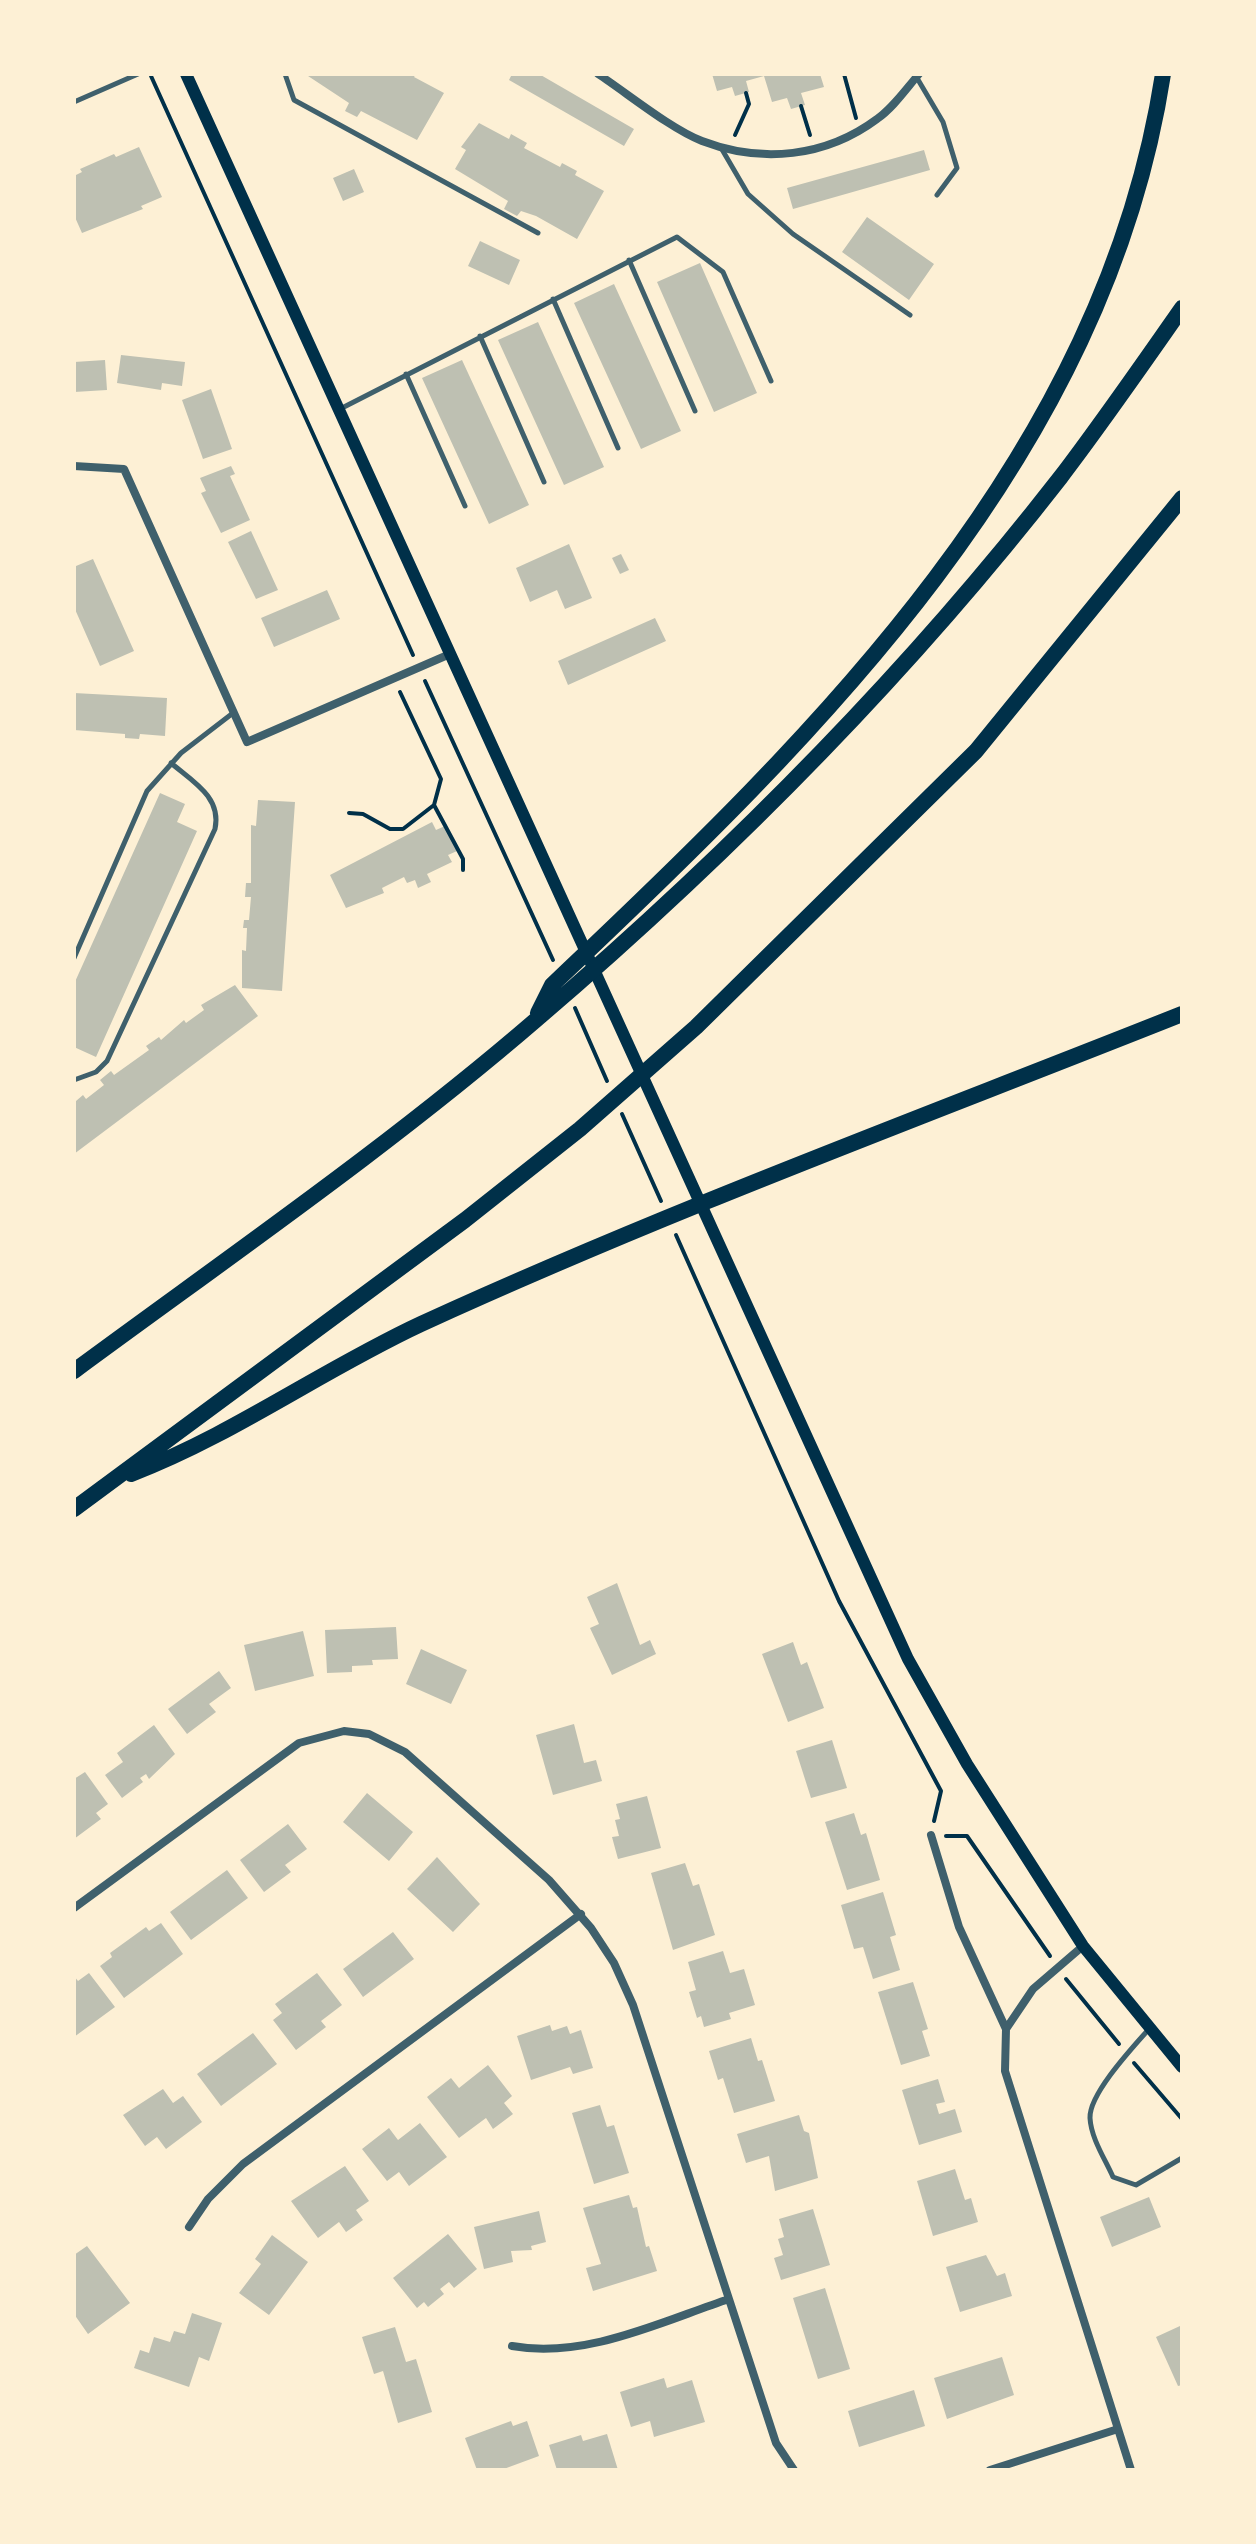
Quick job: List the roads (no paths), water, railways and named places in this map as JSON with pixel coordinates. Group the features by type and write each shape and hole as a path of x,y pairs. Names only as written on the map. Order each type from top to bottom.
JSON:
{"highway":[{"path":"535,1021 552,985 635,907 844,691 913,611 999,491 1053,399 1109,271 1143,166 1163,74"},
{"path":"74,1371 406,1125 535,1021 643,926 769,804 946,613 1059,479 1182,308"},
{"path":"74,1509 465,1220 580,1129 696,1027 976,751 1182,498"},
{"path":"111,1482 177,1456 330,1370 420,1325 628,1235 1182,1014"}],"main road":[{"path":"186,74 878,1599 967,1764 1083,1946 1182,2067"}],"street":[{"path":"598,74 700,140 757,154 836,144 880,118 918,76"},
{"path":"74,466 124,469 247,742 450,654"},
{"path":"74,1908 288,1749 320,1734 344,1731 386,1740 405,1752 549,1880 581,1914 614,1963 633,2005 776,2443 794,2470"},
{"path":"931,1835 959,1927 1006,2029 1005,2071 1014,2109 1131,2470"},
{"path":"189,2227 208,2199 243,2164 581,1914"},
{"path":"1006,2029 1033,1989 1083,1946"},
{"path":"512,2346 564,2350 729,2299"},
{"path":"990,2470 1118,2429"}],"lane":[{"path":"74,102 138,74"},
{"path":"285,74 294,100 538,233"},
{"path":"918,76 943,122 957,168 937,195"},
{"path":"724,147 748,194 793,234 910,315"},
{"path":"339,410 677,237 723,272 771,381"},
{"path":"629,260 695,411"},
{"path":"553,299 618,448"},
{"path":"480,336 544,482"},
{"path":"406,374 465,506"},
{"path":"74,958 147,791 171,763 233,713"},
{"path":"74,1080 96,1072 107,1061 215,829 216,809 211,798 171,763"},
{"path":"1150,2028 1127,2054 1097,2097 1089,2115 1093,2135 1113,2177 1136,2185 1182,2158"}]}
